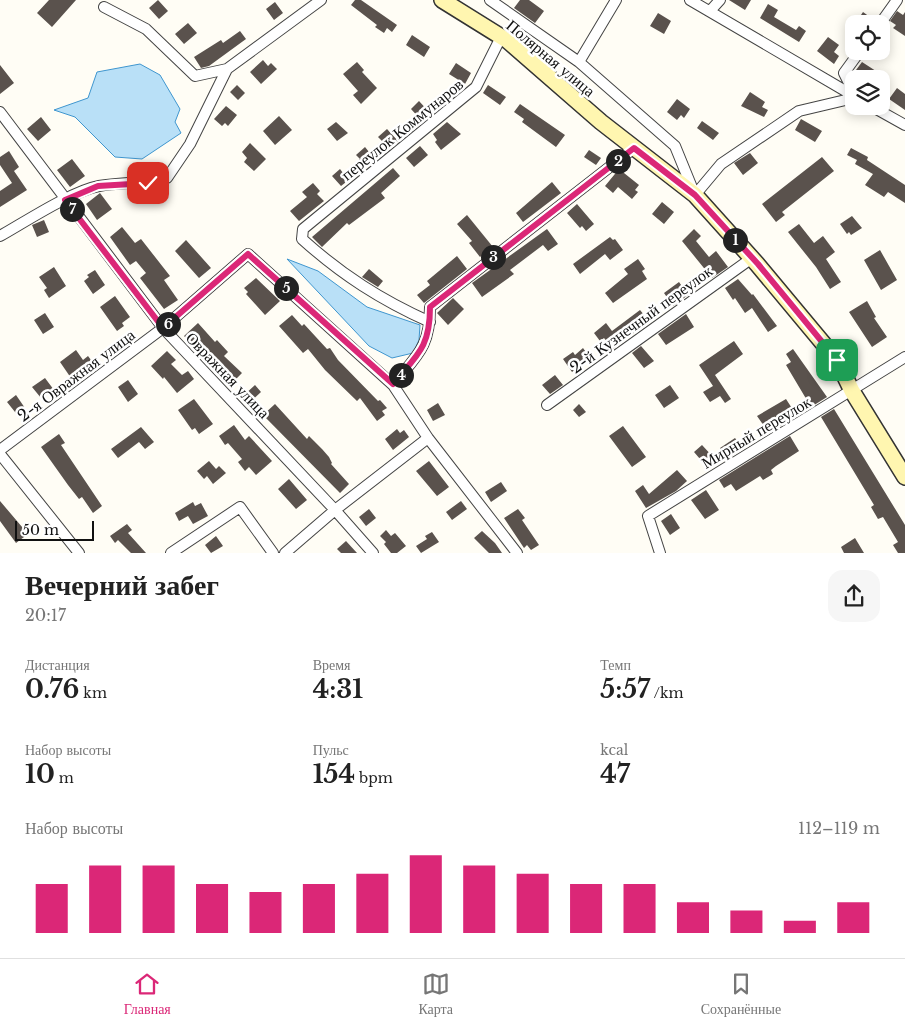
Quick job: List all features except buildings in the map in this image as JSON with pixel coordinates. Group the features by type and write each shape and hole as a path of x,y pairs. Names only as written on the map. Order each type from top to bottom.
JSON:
{"street":[{"path":"104,7 146,29 195,76 227,69 322,0"},
{"name":"Полярная улица","path":"442,0 501,37 634,148 695,195 752,258 837,360 852,391 905,477"},
{"name":"Полярная улица","path":"491,0 579,62 616,0"},
{"path":"690,0 845,91"},
{"path":"710,11 720,0"},
{"path":"886,15 897,0"},
{"name":"переулок Коммунаров","path":"430,322 386,302 323,258 302,239 303,229 476,87 501,37"},
{"path":"579,62 675,146 695,195 721,164 800,111 845,98"},
{"path":"0,236 65,200 98,186 148,183 167,178 190,144 227,69"},
{"name":"Овражная улица","path":"0,112 163,328 335,510 372,553"},
{"path":"887,115 905,125"},
{"path":"393,384 424,348 430,322 430,307 634,148"},
{"name":"2-я Овражная улица","path":"0,452 163,328 248,254 393,384 428,438 517,553"},
{"name":"2-й Кузнечный переулок","path":"547,405 752,258"},
{"name":"Мирный переулок","path":"660,553 648,516 905,357"},
{"path":"285,553 335,510 428,438"},
{"path":"0,452 79,553"},
{"path":"171,553 240,507 273,553"}],"water":[{"path":"140,64 160,75 180,109 175,122 181,133 142,159 115,157 75,117 54,110 88,98 97,72"},
{"path":"287,259 318,271 367,307 420,325 419,340 413,353 392,358 369,346"}],"route":[{"path":"148,183 98,186 65,200 163,328 248,254 393,384 424,348 430,322 430,307 634,148 695,195 758,264 837,360"}]}
